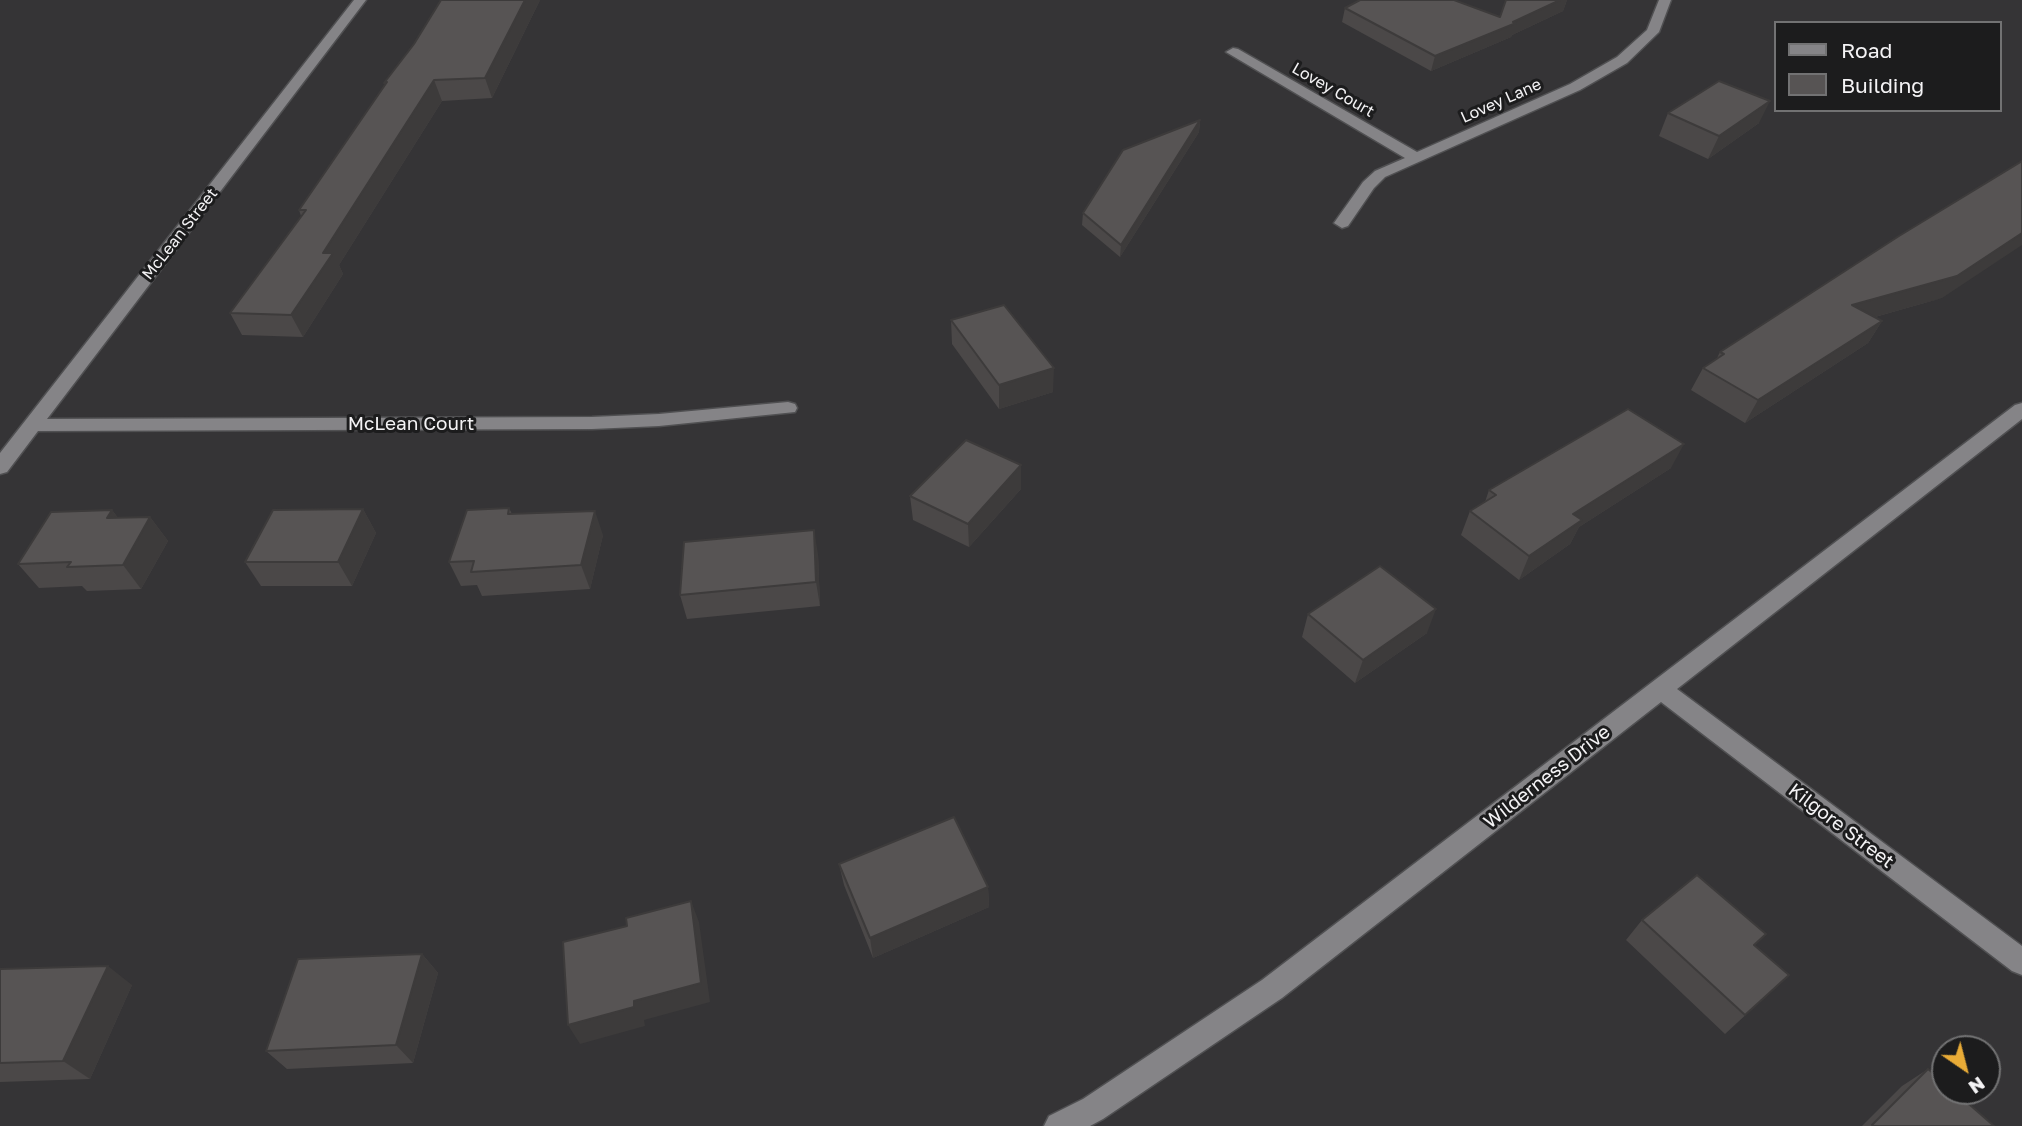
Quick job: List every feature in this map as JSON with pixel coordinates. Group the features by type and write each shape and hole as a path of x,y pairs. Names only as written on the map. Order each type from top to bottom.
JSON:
{"street":[{"name":"McLean Street","path":"0,467 360,0"},
{"name":"Lovey Lane","path":"1342,223 1368,185 1380,174 1576,87 1622,60 1653,32 1665,0"},
{"name":"Lovey Court","path":"1233,52 1416,158"},
{"name":"McLean Court","path":"33,425 592,423 659,420 788,408"},
{"name":"Wilderness Drive","path":"1059,1126 1093,1110 1272,989 2022,408"},
{"name":"Kilgore Street","path":"1661,689 2022,962"}],"building":[{"path":"441,0 525,0 485,78 434,80 323,253 333,253 291,315 230,313 306,210 299,210 387,82 384,83 414,44"},
{"path":"1360,0 1454,0 1500,17 1506,0 1560,0 1513,22 1516,23 1435,56 1345,8"},
{"path":"1719,81 1770,101 1719,136 1668,113"},
{"path":"1200,120 1121,245 1083,213 1123,150"},
{"path":"2022,161 2022,233 1957,276 1852,305 1882,321 1758,400 1703,368 1724,354 1720,352 1899,236"},
{"path":"1004,305 1054,368 999,385 951,320"},
{"path":"1628,409 1684,444 1573,514 1582,520 1529,556 1470,511 1496,495 1489,490"},
{"path":"966,440 1021,465 968,524 910,496"},
{"path":"509,508 508,514 595,511 581,565 471,572 474,561 449,562 467,510"},
{"path":"363,509 338,562 245,562 273,510"},
{"path":"112,510 107,518 150,517 123,565 67,567 71,562 18,564 51,512"},
{"path":"814,530 816,582 680,595 684,542"},
{"path":"1380,566 1436,609 1363,660 1308,614"},
{"path":"954,817 988,887 870,938 839,864"},
{"path":"1697,875 1766,934 1754,945 1789,975 1745,1015 1642,920"},
{"path":"691,901 701,983 634,1001 634,1007 568,1025 563,942 627,926 626,918"},
{"path":"422,954 396,1045 266,1051 298,959"},
{"path":"108,966 63,1061 0,1063 0,969"},
{"path":"1928,1069 1931,1071 1931,1105 1970,1105 1994,1126 1873,1126"}]}
